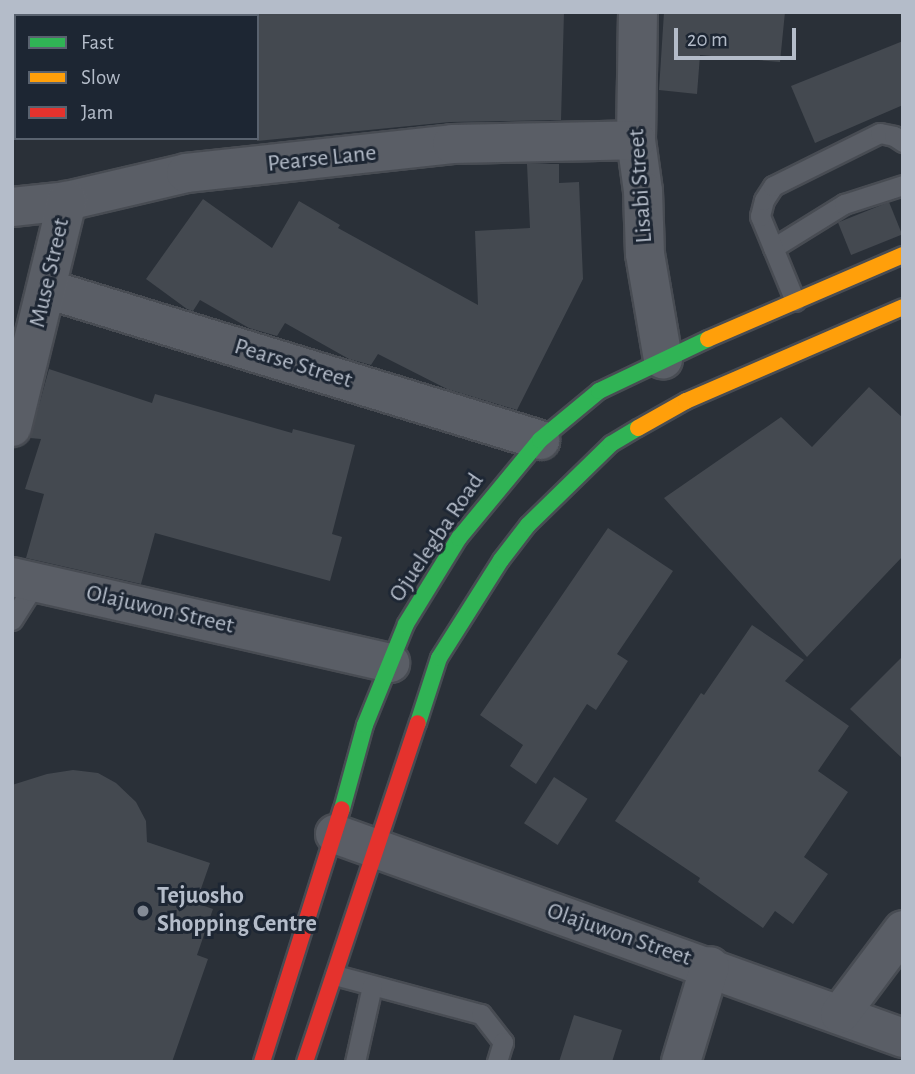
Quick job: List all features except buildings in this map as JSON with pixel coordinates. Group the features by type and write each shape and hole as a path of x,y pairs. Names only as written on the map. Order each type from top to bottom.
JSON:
{"main road":[{"name":"Ojuelegba Road","path":"262,1062 335,834 365,725 406,624 458,538 540,440 599,391 663,359 903,255"},
{"path":"305,1062 375,847 446,643 501,560 558,494 611,444 686,401 903,307"}],"street":[{"name":"Lisabi Street","path":"638,12 636,140 643,191 645,254 663,359"},
{"name":"Pearse Lane","path":"12,206 68,201 186,173 452,144 636,140"},
{"name":"Muse Street","path":"12,427 68,201"},
{"name":"Pearse Street","path":"47,289 540,440"},
{"name":"Olajuwon Street","path":"24,580 390,663"},
{"name":"Olajuwon Street","path":"335,834 478,887 710,966 903,1038"},
{"path":"840,1014 903,930"},
{"path":"681,1062 710,966"}],"lane":[{"path":"795,301 760,216 764,200 773,186 880,133 894,136 903,142"},
{"path":"773,248 844,204 903,185"},
{"path":"12,620 24,580"},
{"path":"335,975 481,1014 503,1042 497,1062"},
{"path":"355,1062 372,986"}],"traffic: fast":[{"path":"342,809 365,725 406,624 459,538 540,440 599,391 708,339"},
{"path":"418,723 439,658 501,560 528,525 611,444 638,428"}],"traffic: slow":[{"path":"708,339 903,255"},
{"path":"638,428 686,401 903,307"}],"traffic: jam":[{"path":"305,1062 418,723"},
{"path":"262,1062 342,809"}],"place":[{"name":"Tejuosho Shopping Centre","path":"143,911"}]}
